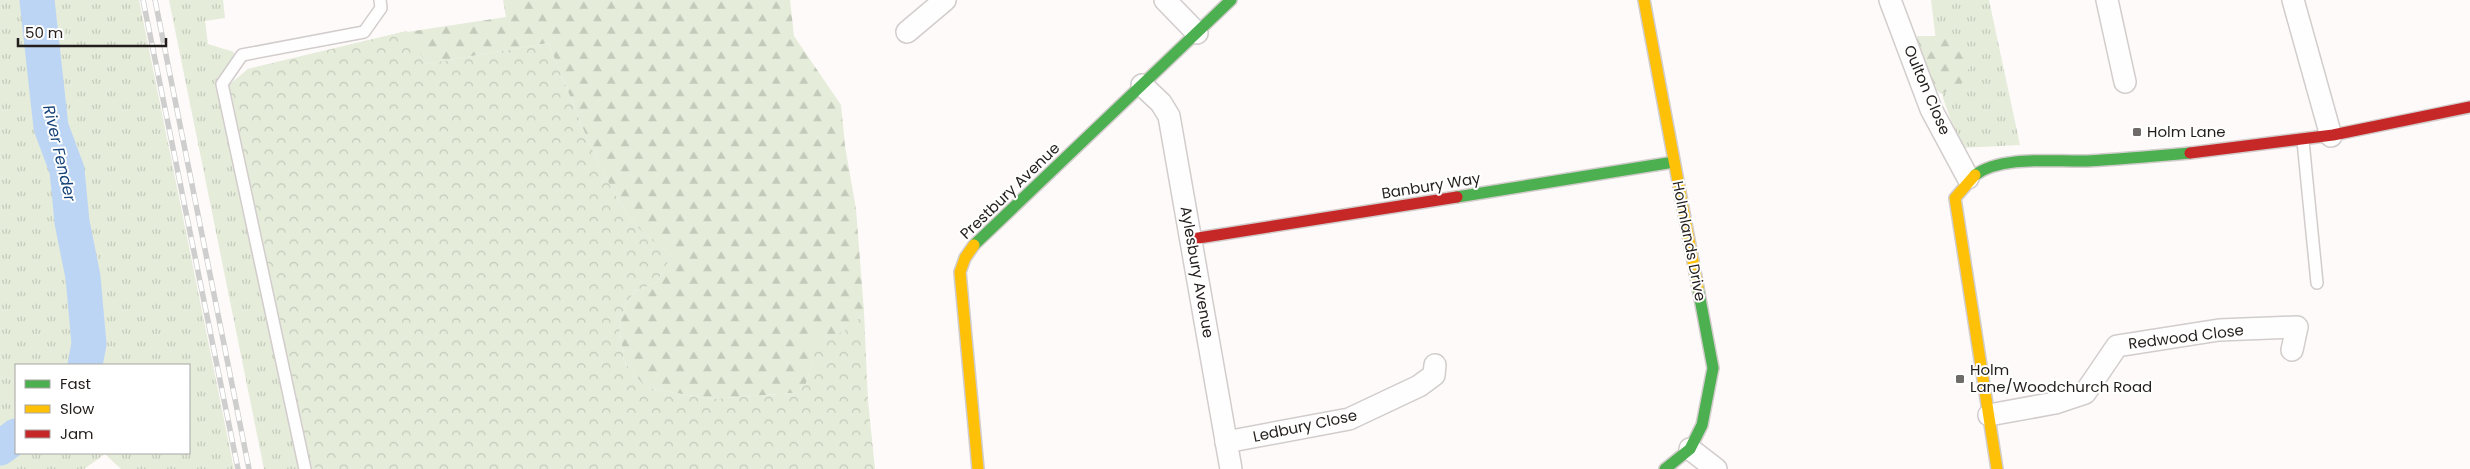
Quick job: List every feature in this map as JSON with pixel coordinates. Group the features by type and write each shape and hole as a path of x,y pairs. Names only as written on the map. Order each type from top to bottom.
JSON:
{"street":[{"path":"908,32 926,8 945,0"},
{"path":"1165,0 1197,33"},
{"name":"Prestbury Avenue","path":"978,469 960,272 965,258 975,244 1231,0"},
{"name":"Holmlands Drive","path":"1644,0 1713,368 1702,424 1690,450 1665,469"},
{"name":"Oulton Close","path":"1890,0 1931,109 1968,178"},
{"path":"2107,0 2125,82"},
{"path":"2293,0 2331,136"},
{"name":"Aylesbury Avenue","path":"1142,85 1161,103 1169,116 1231,469"},
{"path":"1997,469 1955,198 1968,178 1996,165 2099,160 2303,141 2407,123 2470,107"},
{"name":"Banbury Way","path":"1192,239 1674,162"},
{"name":"Redwood Close","path":"1989,415 2055,403 2085,393 2117,346 2219,330 2297,327 2292,350"},
{"name":"Ledbury Close","path":"1226,442 1349,419 1419,386 1437,372"},
{"path":"1690,450 1716,469"}],"lane":[{"path":"305,469 222,84 242,55 364,32 381,8 380,0"},
{"path":"2303,141 2316,283"}],"green space":[{"path":"0,0 139,0 234,469 121,469 105,454 84,469 0,469"},
{"path":"169,0 223,0 225,18 205,21 208,44 234,52 229,85 248,69 407,31 337,469 264,469"},
{"path":"503,0 790,0 794,36 841,105 845,146 856,209 864,312 851,328 812,346 812,363 806,384 794,393 712,399 646,388 624,362 619,325 627,302 635,291 656,283 672,255 642,232 620,203 597,159 548,43 426,64 407,32 506,17"},
{"path":"1931,0 1989,0 2020,145 1961,148 1943,98"},
{"path":"407,31 426,64 548,43 597,159 620,203 638,228 672,255 656,283 635,291 627,302 619,325 624,362 646,388 712,399 794,393 806,384 812,363 812,346 817,336 832,335 844,331 864,312 868,401 875,469 316,469 302,437 254,199 228,86 248,69"},
{"path":"1917,36 1944,36 1972,62 1961,85 1941,94 1928,81 1917,61"}],"waterway":[{"name":"River Fender","path":"37,0 51,127 67,170 72,222 83,277 89,344 85,364"},
{"name":"River Fender","path":"0,448 15,437"}],"railway":[{"path":"143,0 238,469"},
{"path":"155,0 249,469"}],"traffic: fast":[{"path":"974,245 1231,0"},
{"path":"1975,175 1986,169 2014,162 2087,161 2190,153"},
{"path":"1457,197 1674,162"},
{"path":"1665,469 1690,449 1702,425 1713,368 1698,288"}],"traffic: slow":[{"path":"1644,0 1698,288"},
{"path":"1975,175 1955,198 1997,469"},
{"path":"974,245 965,258 960,272 978,469"}],"traffic: jam":[{"path":"2190,153 2333,135 2470,107"},
{"path":"1192,239 1457,197"}],"place":[{"name":"Holm Lane","path":"2137,132"},
{"name":"Holm Lane/Woodchurch Road","path":"1960,379"}]}
